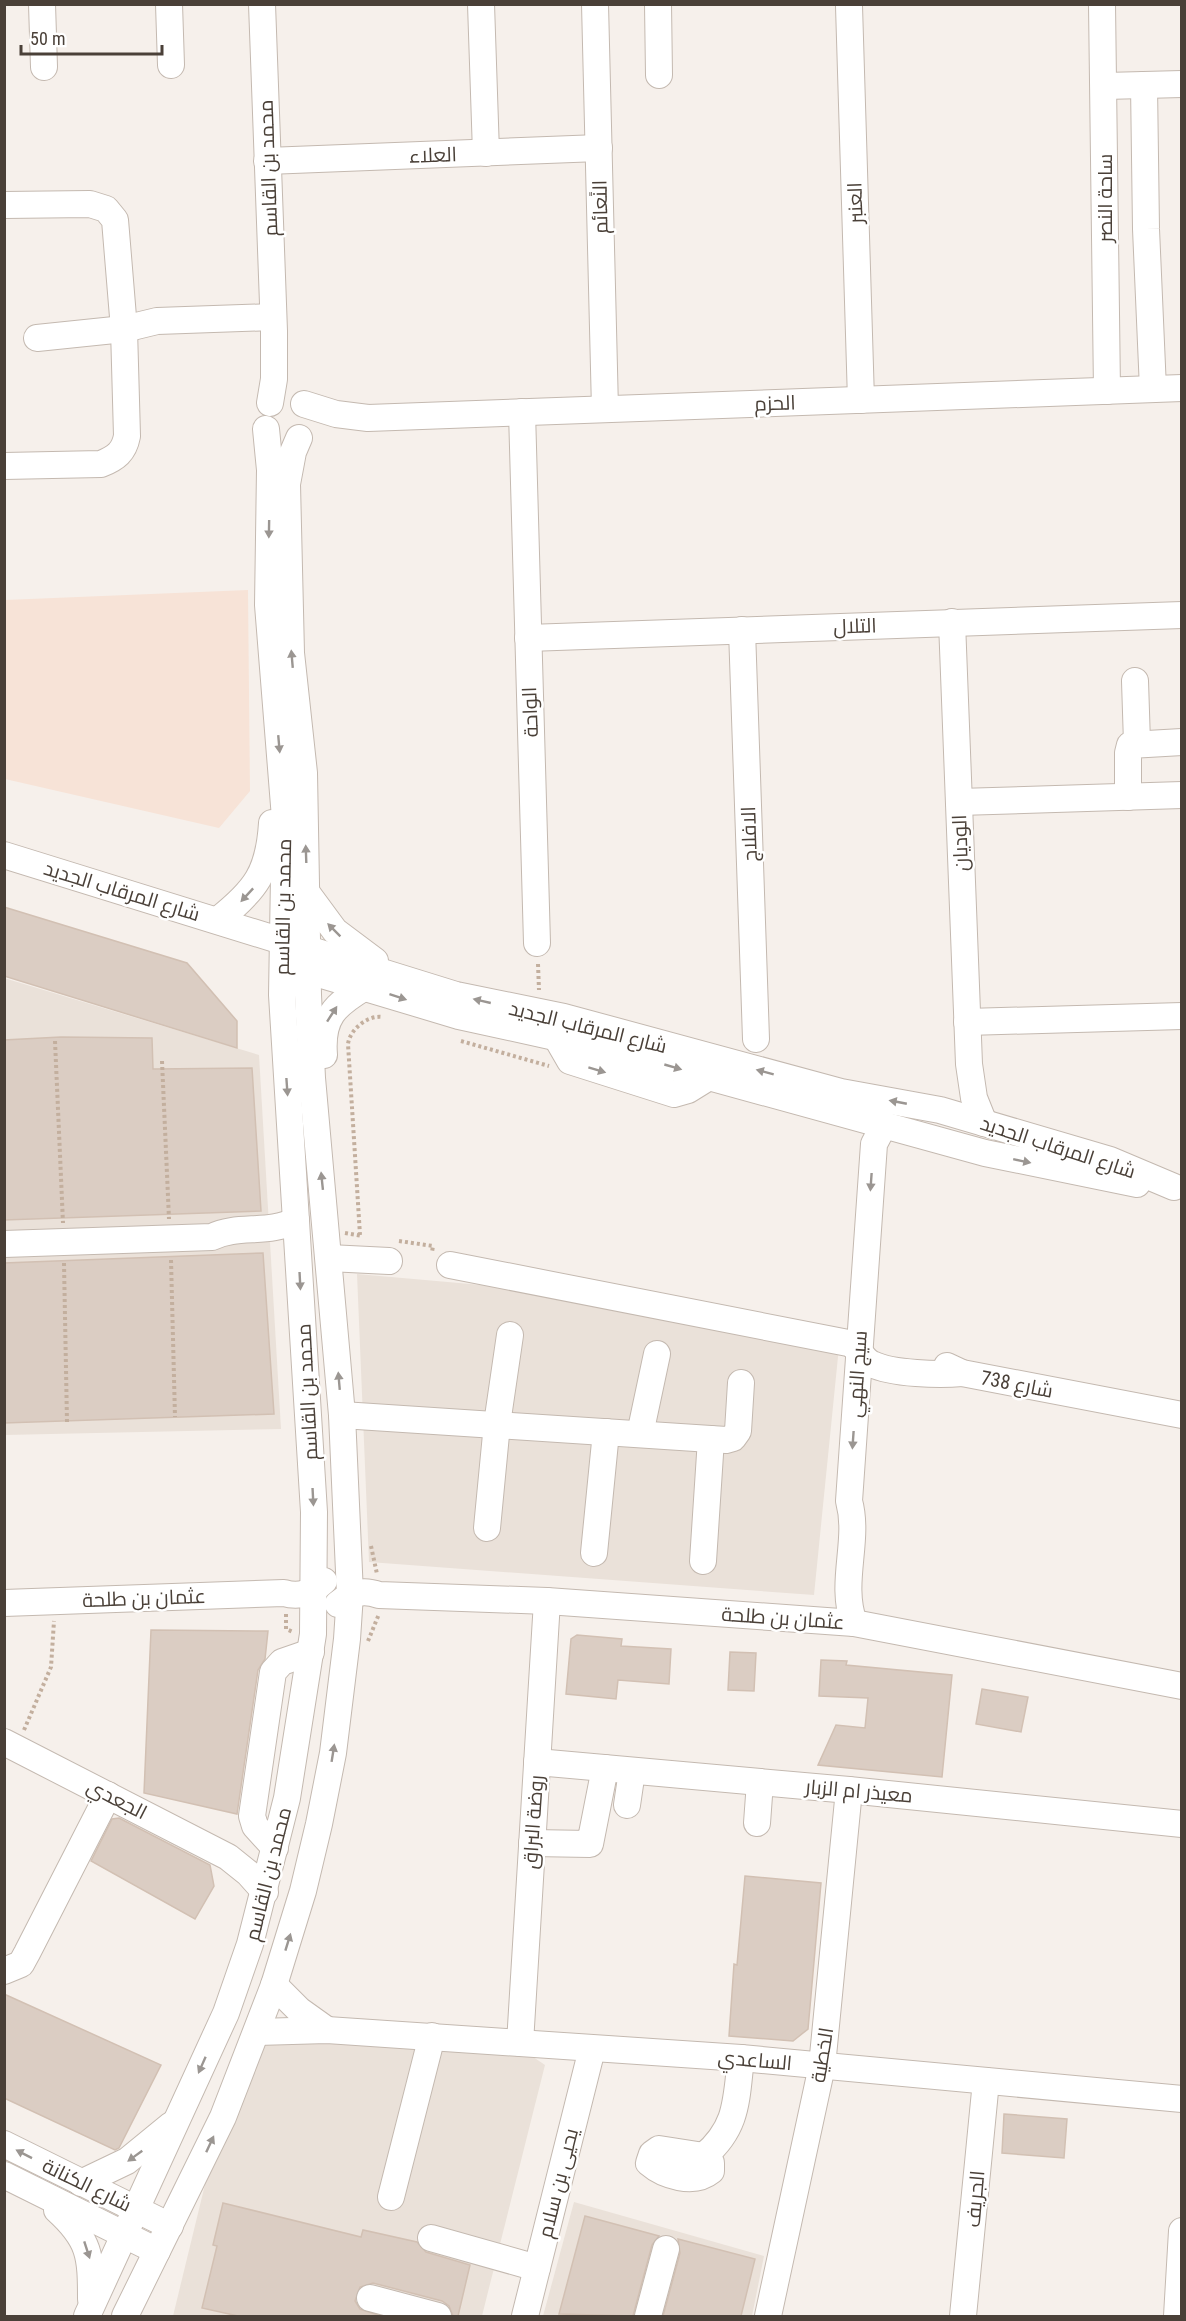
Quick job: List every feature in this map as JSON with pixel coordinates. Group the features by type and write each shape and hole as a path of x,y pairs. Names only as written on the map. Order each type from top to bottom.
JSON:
{"street":[{"path":"42,4 44,67"},
{"path":"169,4 171,65"},
{"name":"محمد بن القاسم","path":"262,4 274,326 274,379 270,403"},
{"path":"481,4 486,153"},
{"name":"النًعائم","path":"596,4 605,409"},
{"path":"658,4 659,75"},
{"name":"ساحة النصر","path":"1102,4 1105,86 1107,391"},
{"name":"العنبر","path":"847,5 861,400"},
{"path":"1105,86 1182,84"},
{"name":"ساحة النصر","path":"1144,85 1146,230 1153,389"},
{"name":"العلاء","path":"267,161 599,148"},
{"path":"4,205 90,204 106,209 115,219 118,231 124,329 125,447 115,459 101,464 4,466"},
{"path":"37,338 124,329 157,321 274,326"},
{"name":"محمد بن القاسم","path":"274,326 286,374 302,401"},
{"name":"الحزم","path":"301,436 335,424 368,418 1182,388"},
{"path":"283,396 302,401 310,417 301,436 292,441 277,439 266,429 264,416 270,403 283,396"},
{"name":"الحزم","path":"302,401 336,414 368,418"},
{"name":"الواحة","path":"522,412 537,943"},
{"name":"محمد بن القاسم","path":"125,2316 223,2117 274,1985 303,1891 319,1824 333,1753 348,1626 350,1594 342,1415 317,1131 285,854 283,783 268,605 270,470 266,429"},
{"name":"محمد بن القاسم","path":"89,2312 226,2013 250,1944 275,1850 296,1748 312,1643 314,1512 296,1220 295,955 307,893 302,749 291,653 286,500 289,468 301,436"},
{"name":"التلال","path":"528,638 1182,615"},
{"name":"الوديان","path":"952,622 969,1064 974,1098 984,1123"},
{"name":"الافلاج","path":"742,630 756,1039"},
{"path":"1135,681 1137,743"},
{"path":"1128,797 1130,745 1182,742"},
{"path":"218,920 247,897 264,871 271,846 274,800 283,783"},
{"path":"959,802 1182,795"},
{"name":"شارع المرقاب الجديد","path":"4,855 218,920 365,987 561,1047 709,1077 883,1126 1020,1160 1143,1185 1178,1188"},
{"path":"307,893 335,931 398,976"},
{"name":"شارع المرقاب الجديد","path":"295,955 398,976 482,1001 540,1012 831,1089 940,1110 1110,1160 1178,1188"},
{"path":"317,1131 326,1106 323,1037 326,1026 337,1007 365,987"},
{"path":"967,1022 1182,1016"},
{"name":"الوديان","path":"940,1110 961,1089 969,1064"},
{"path":"883,1126 914,1121 1003,1140 1032,1137"},
{"name":"سيج النهي","path":"854,1623 846,1589 852,1523 849,1501 874,1143 883,1126"},
{"path":"4,1244 212,1237 230,1231 277,1228 296,1220"},
{"path":"212,1237 234,1246 283,1245 298,1250"},
{"path":"329,1261 389,1264"},
{"name":"شارع 738","path":"450,1265 848,1343 860,1356 875,1366 917,1373 962,1373 1182,1415"},
{"path":"487,1528 497,1424 510,1335"},
{"path":"640,1434 657,1354"},
{"path":"342,1415 726,1440 736,1436 741,1383"},
{"path":"594,1553 606,1431"},
{"path":"703,1561 711,1439"},
{"path":"814,1619 822,1610 832,1588 843,1514 849,1501"},
{"path":"314,1577 333,1571 348,1550"},
{"name":"عثمان بن طلحة","path":"4,1603 284,1593 300,1595 314,1577"},
{"name":"عثمان بن طلحة","path":"350,1594 364,1592 379,1595 547,1601 854,1623 1182,1686"},
{"path":"275,1850 255,1826 252,1816 273,1672 282,1662 312,1643 324,1618 350,1594"},
{"path":"348,1626 379,1595"},
{"name":"روضة البراق","path":"520,2043 547,1601"},
{"name":"الجعدي","path":"10,1745 228,1857 248,1873 265,1892"},
{"name":"معيذر ام الزبار","path":"537,1762 849,1790 1182,1824"},
{"path":"532,1843 590,1844 604,1768"},
{"path":"627,1805 632,1771"},
{"path":"757,1823 760,1782"},
{"name":"الخطية","path":"768,2316 822,2066 849,1790"},
{"path":"4,1971 21,1964 108,1795"},
{"name":"الجعدي","path":"228,1857 252,1858 275,1850"},
{"path":"274,1985 299,2010 327,2030"},
{"name":"الساعدي","path":"257,2032 327,2030 741,2058 1182,2099"},
{"path":"392,2197 432,2036"},
{"name":"يحيى بن سلام","path":"525,2316 592,2049"},
{"path":"704,2156 724,2137 734,2116 741,2058"},
{"name":"الجريف","path":"963,2316 986,2081"},
{"path":"81,2183 127,2161 179,2118"},
{"name":"شارع الكنانة","path":"4,2144 170,2226"},
{"name":"شارع الكنانة","path":"4,2175 157,2251"},
{"path":"36,2192 72,2224 88,2247 91,2261 89,2312"},
{"path":"1177,2316 1182,2231"},
{"path":"431,2238 537,2268"},
{"path":"648,2316 666,2249"},
{"path":"370,2298 438,2316"}],"path":[{"path":"537,943 540,1012"},
{"path":"360,1236 349,1039 373,1016 391,1020"},
{"path":"458,1040 546,1066 553,1066 561,1047"},
{"path":"10,1745 51,1667 54,1640 52,1602"}],"shaded area":[{"path":"248,590 250,791 219,828 5,779 5,600"},
{"path":"4,978 259,1055 281,1429 5,1435"},
{"path":"357,1274 538,1290 839,1347 814,1595 369,1562"},
{"path":"283,2026 511,2042 545,2065 482,2316 173,2316 209,2168 252,2046"},
{"path":"574,2202 764,2256 752,2316 543,2316"}],"building":[{"path":"4,907 187,963 237,1021 237,1048 4,976"},
{"path":"61,1037 152,1038 153,1069 252,1068 261,1211 4,1220 4,1040"},
{"path":"263,1253 274,1414 4,1423 4,1263"},
{"path":"151,1630 268,1631 265,1659 258,1670 237,1814 144,1793"},
{"path":"577,1635 622,1639 621,1646 671,1649 669,1684 618,1680 616,1699 566,1694 571,1639"},
{"path":"730,1652 756,1653 754,1691 728,1690"},
{"path":"821,1660 847,1661 846,1665 952,1675 942,1777 818,1765 836,1725 865,1728 868,1698 819,1696"},
{"path":"982,1689 1028,1697 1021,1732 976,1724"},
{"path":"119,1818 210,1865 214,1886 195,1919 91,1861 112,1819"},
{"path":"745,1876 821,1883 808,2029 793,2041 729,2036 734,1964 737,1965"},
{"path":"4,1994 161,2065 119,2148 115,2150 4,2098"},
{"path":"1004,2114 1067,2119 1064,2158 1002,2153"},
{"path":"223,2203 361,2237 363,2230 417,2242 426,2252 470,2265 458,2316 453,2316 449,2306 442,2301 373,2283 360,2287 355,2301 360,2309 381,2316 238,2316 202,2308 217,2246 213,2245"},
{"path":"585,2216 659,2236 652,2245 633,2316 559,2314"},
{"path":"678,2239 755,2259 741,2316 663,2316 680,2253"}]}
